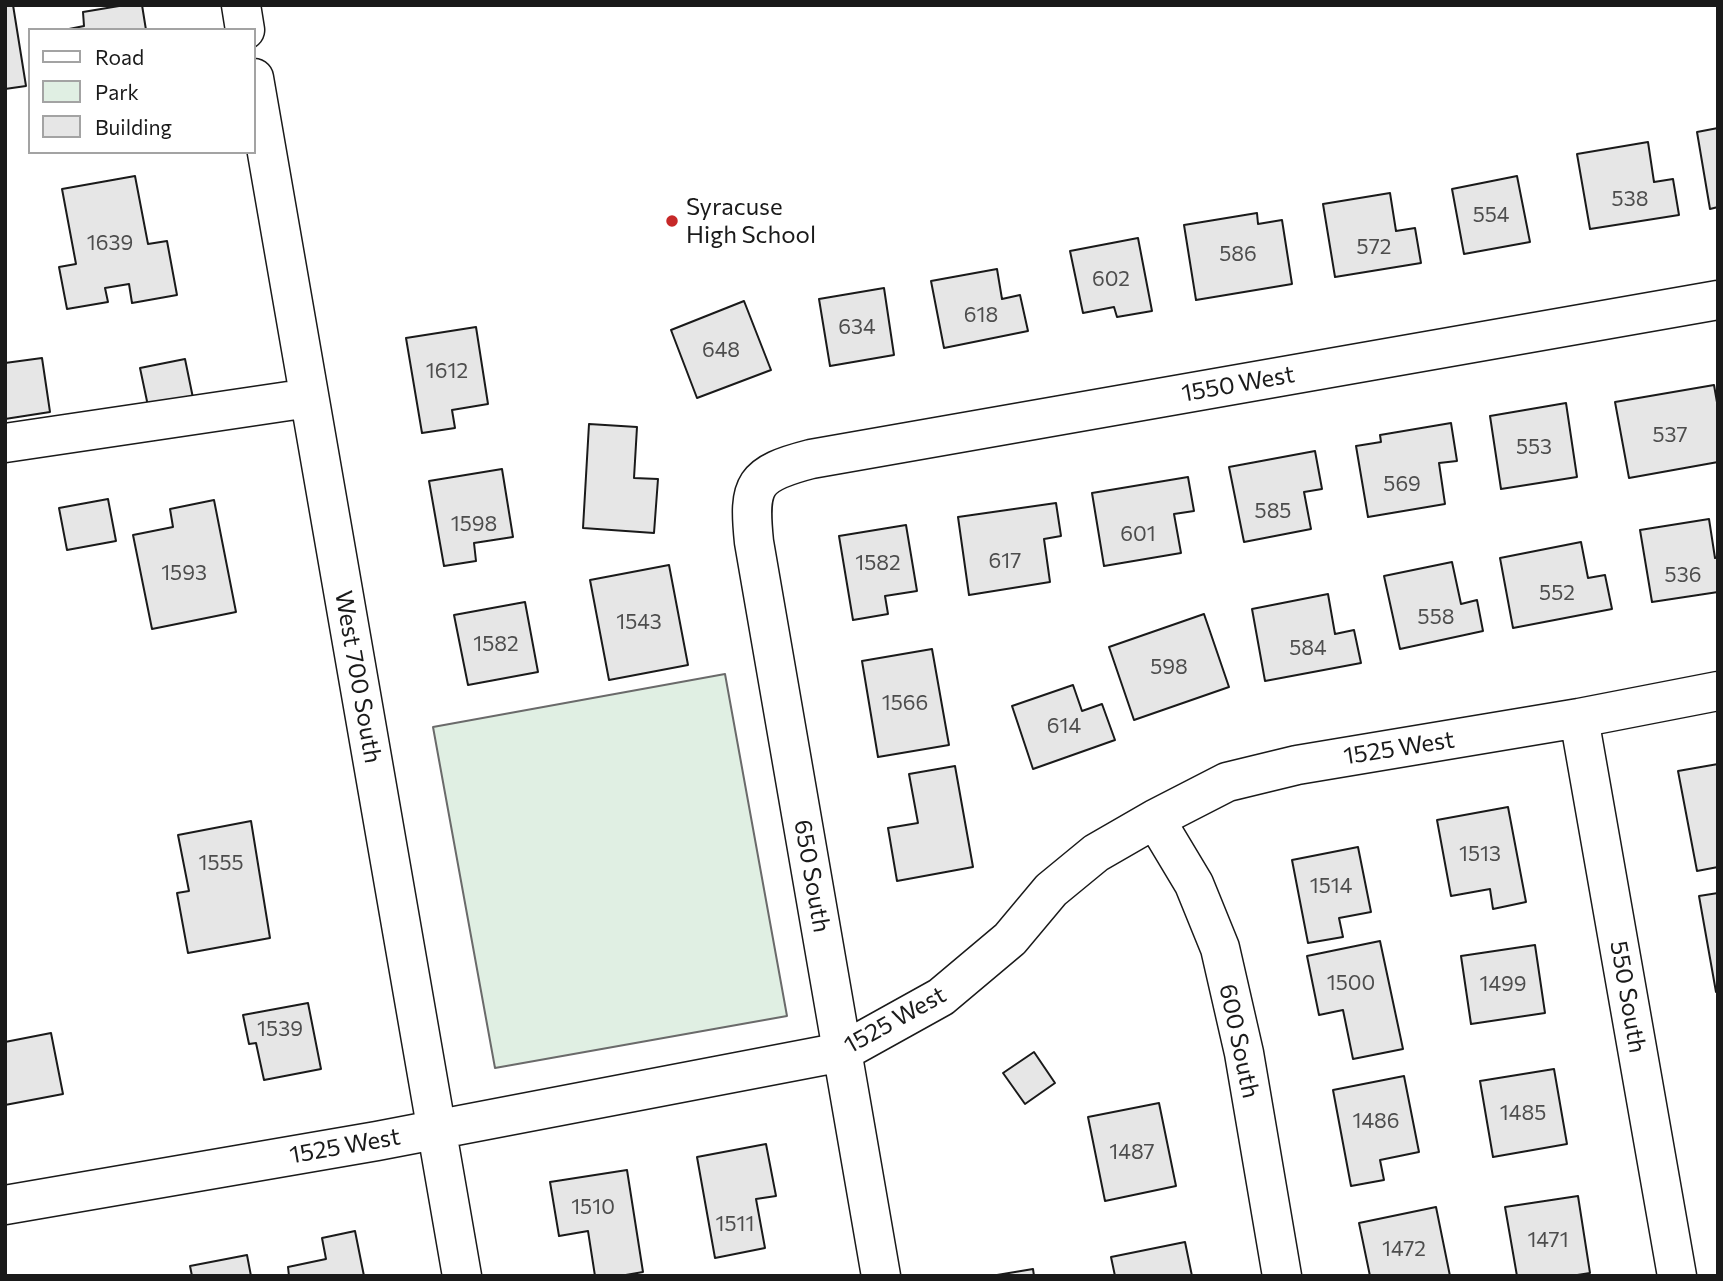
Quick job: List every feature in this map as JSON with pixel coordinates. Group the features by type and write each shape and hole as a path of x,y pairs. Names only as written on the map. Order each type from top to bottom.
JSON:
{"street":[{"path":"241,5 245,28"},
{"name":"West 700 South","path":"256,90 462,1276"},
{"name":"1550 West","path":"762,478 785,466 811,459 1718,300"},
{"path":"5,443 309,398"},
{"name":"650 South","path":"762,478 750,504 754,542 881,1276"},
{"name":"1525 West","path":"5,1205 437,1129 842,1052 941,997 1010,939 1052,890 1096,853 1227,782 1297,765 1579,719 1718,691"},
{"name":"550 South","path":"1579,719 1677,1276"},
{"name":"600 South","path":"1155,819 1194,884 1220,948 1244,1054 1282,1276"}],"green space":[{"path":"725,674 787,1016 495,1068 433,727"}],"building":[{"path":"5,5 13,5 26,86 5,89"},
{"path":"142,5 146,28 74,28 84,26 83,12"},
{"path":"1718,128 1718,207 1710,209 1697,132"},
{"path":"1648,142 1654,182 1673,179 1679,215 1590,229 1577,154"},
{"path":"135,176 148,244 167,241 177,295 132,303 129,284 105,288 108,302 67,309 59,267 76,264 62,189"},
{"path":"1517,176 1530,242 1464,254 1452,189"},
{"path":"1390,193 1396,231 1415,228 1421,263 1335,277 1323,204"},
{"path":"1257,213 1258,224 1282,220 1292,284 1196,300 1184,225"},
{"path":"1138,238 1152,311 1117,317 1114,307 1083,313 1070,251"},
{"path":"997,269 1002,299 1020,295 1028,331 944,348 931,281"},
{"path":"884,288 894,355 830,366 819,299"},
{"path":"744,301 771,370 697,398 671,330"},
{"path":"476,327 488,404 452,410 455,428 422,433 406,338"},
{"path":"42,358 50,412 5,419 5,363"},
{"path":"185,359 193,398 148,406 140,368"},
{"path":"1714,385 1718,408 1718,462 1629,478 1615,402"},
{"path":"1566,403 1577,477 1501,489 1490,416"},
{"path":"1451,423 1457,461 1439,463 1445,504 1368,517 1356,446 1381,442 1380,435"},
{"path":"589,424 637,427 634,478 658,479 654,533 583,528"},
{"path":"1315,451 1322,489 1304,492 1311,529 1244,542 1229,467"},
{"path":"502,469 513,537 474,543 476,561 444,566 429,481"},
{"path":"1188,477 1194,511 1174,514 1181,553 1104,566 1092,493"},
{"path":"108,499 116,541 67,550 59,508"},
{"path":"214,500 236,612 152,629 133,535 173,527 170,509"},
{"path":"1056,503 1061,536 1044,539 1050,582 969,595 958,517"},
{"path":"1709,519 1715,558 1718,557 1718,592 1652,602 1640,530"},
{"path":"906,525 917,591 885,596 888,614 853,620 839,536"},
{"path":"1581,542 1588,578 1605,575 1612,609 1513,628 1500,558"},
{"path":"1452,562 1461,604 1477,600 1483,631 1400,649 1384,576"},
{"path":"669,565 688,665 609,680 590,580"},
{"path":"1328,594 1335,634 1354,630 1361,663 1265,681 1252,609"},
{"path":"525,602 538,672 468,685 454,615"},
{"path":"1204,614 1229,687 1134,720 1109,647"},
{"path":"932,649 949,745 878,757 862,661"},
{"path":"1073,685 1082,711 1102,704 1115,740 1033,769 1012,706"},
{"path":"1718,764 1718,867 1697,871 1678,771"},
{"path":"955,766 973,867 897,881 888,828 918,823 909,774"},
{"path":"1508,807 1526,902 1493,909 1490,889 1451,896 1437,820"},
{"path":"251,821 270,938 188,953 177,893 189,891 178,835"},
{"path":"1358,847 1371,912 1339,918 1343,937 1308,943 1292,860"},
{"path":"1718,893 1718,992 1716,992 1699,896"},
{"path":"1380,941 1403,1049 1353,1059 1343,1010 1319,1015 1307,956"},
{"path":"1535,945 1545,1013 1471,1024 1461,956"},
{"path":"308,1003 321,1069 264,1080 256,1043 249,1044 243,1015"},
{"path":"51,1033 63,1094 5,1105 5,1042"},
{"path":"1034,1052 1055,1083 1025,1104 1003,1073"},
{"path":"1554,1069 1567,1144 1493,1157 1480,1081"},
{"path":"1404,1076 1419,1152 1380,1160 1384,1180 1351,1186 1333,1090"},
{"path":"1159,1103 1176,1186 1105,1201 1088,1117"},
{"path":"766,1144 776,1196 756,1199 765,1248 715,1258 697,1157"},
{"path":"627,1170 643,1272 595,1276 588,1231 559,1236 550,1182"},
{"path":"1578,1196 1590,1273 1571,1276 1517,1276 1505,1207"},
{"path":"1436,1207 1450,1276 1370,1276 1359,1223"},
{"path":"355,1231 364,1276 289,1276 288,1267 326,1259 322,1238"},
{"path":"1185,1242 1192,1276 1115,1276 1111,1257"},
{"path":"247,1255 251,1276 192,1276 190,1266"},
{"path":"1033,1269 1034,1276 991,1276"}],"place":[{"name":"Syracuse High School","path":"672,221"}]}
